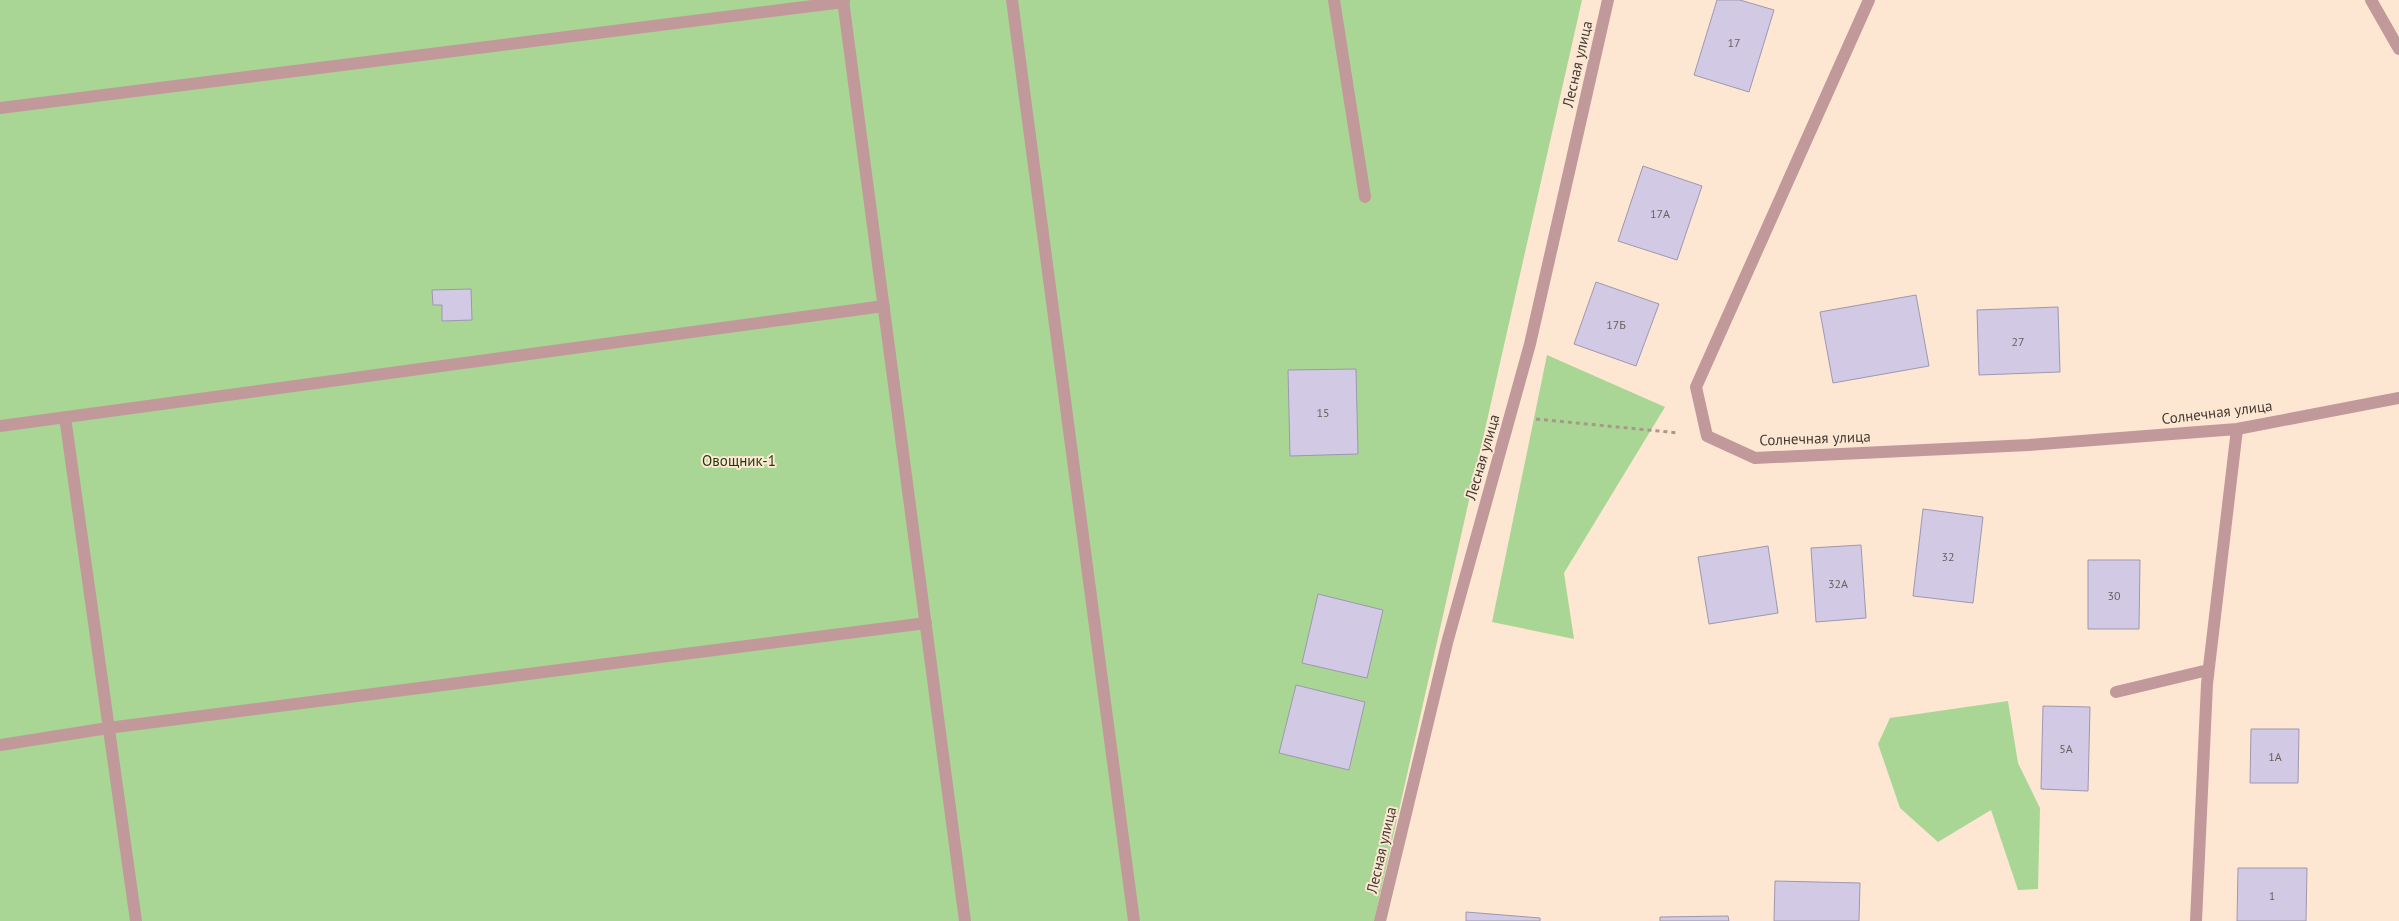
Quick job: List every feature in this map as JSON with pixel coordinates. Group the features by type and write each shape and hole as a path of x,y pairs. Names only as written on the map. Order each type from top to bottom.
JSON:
{"street":[{"path":"1012,0 1134,921"},
{"path":"1334,0 1365,197"},
{"name":"Лесная улица","path":"1380,921 1446,643 1530,344 1608,0"},
{"path":"1707,436 1696,387 1869,0"},
{"path":"2371,0 2399,49"},
{"path":"0,108 844,1 965,921"},
{"path":"0,426 884,306"},
{"name":"Солнечная улица","path":"1707,436 1755,458 2029,445 2237,429 2399,398"},
{"path":"65,417 136,921"},
{"path":"2196,921 2208,670 2237,429"},
{"path":"0,745 108,728 926,623"},
{"path":"2116,692 2208,670"}],"path":[{"path":"1510,416 1707,436"}],"green space":[{"name":"Овощник-1","path":"0,0 1582,0 1374,921 0,921"},
{"path":"1547,355 1665,407 1564,573 1574,639 1492,622"},
{"path":"2008,701 2018,763 2040,808 2038,889 2018,890 1991,810 1938,842 1900,808 1878,744 1890,718"}],"building":[{"path":"1717,0 1740,0 1774,10 1749,92 1694,75"},
{"path":"1643,166 1702,186 1677,260 1618,241"},
{"path":"1596,282 1659,304 1636,366 1574,344"},
{"path":"471,289 472,320 442,321 442,305 433,305 432,290"},
{"path":"1916,295 1929,366 1833,383 1820,312"},
{"path":"2058,307 2060,372 1979,375 1977,310"},
{"path":"1356,369 1358,454 1290,456 1288,370"},
{"path":"1923,509 1983,517 1973,603 1913,596"},
{"path":"1861,545 1866,618 1816,622 1811,548"},
{"path":"1768,546 1778,613 1709,624 1698,557"},
{"path":"2088,560 2140,560 2139,629 2088,629"},
{"path":"1318,594 1383,610 1367,678 1302,663"},
{"path":"1296,685 1365,702 1349,770 1279,753"},
{"path":"2043,706 2090,707 2088,791 2041,789"},
{"path":"2251,729 2299,729 2298,783 2250,783"},
{"path":"2238,868 2307,868 2306,921 2237,921"},
{"path":"1775,881 1860,883 1859,921 1774,921"},
{"path":"1466,912 1540,918 1540,921 1466,921"},
{"path":"1728,916 1729,921 1660,921 1660,917"}]}
